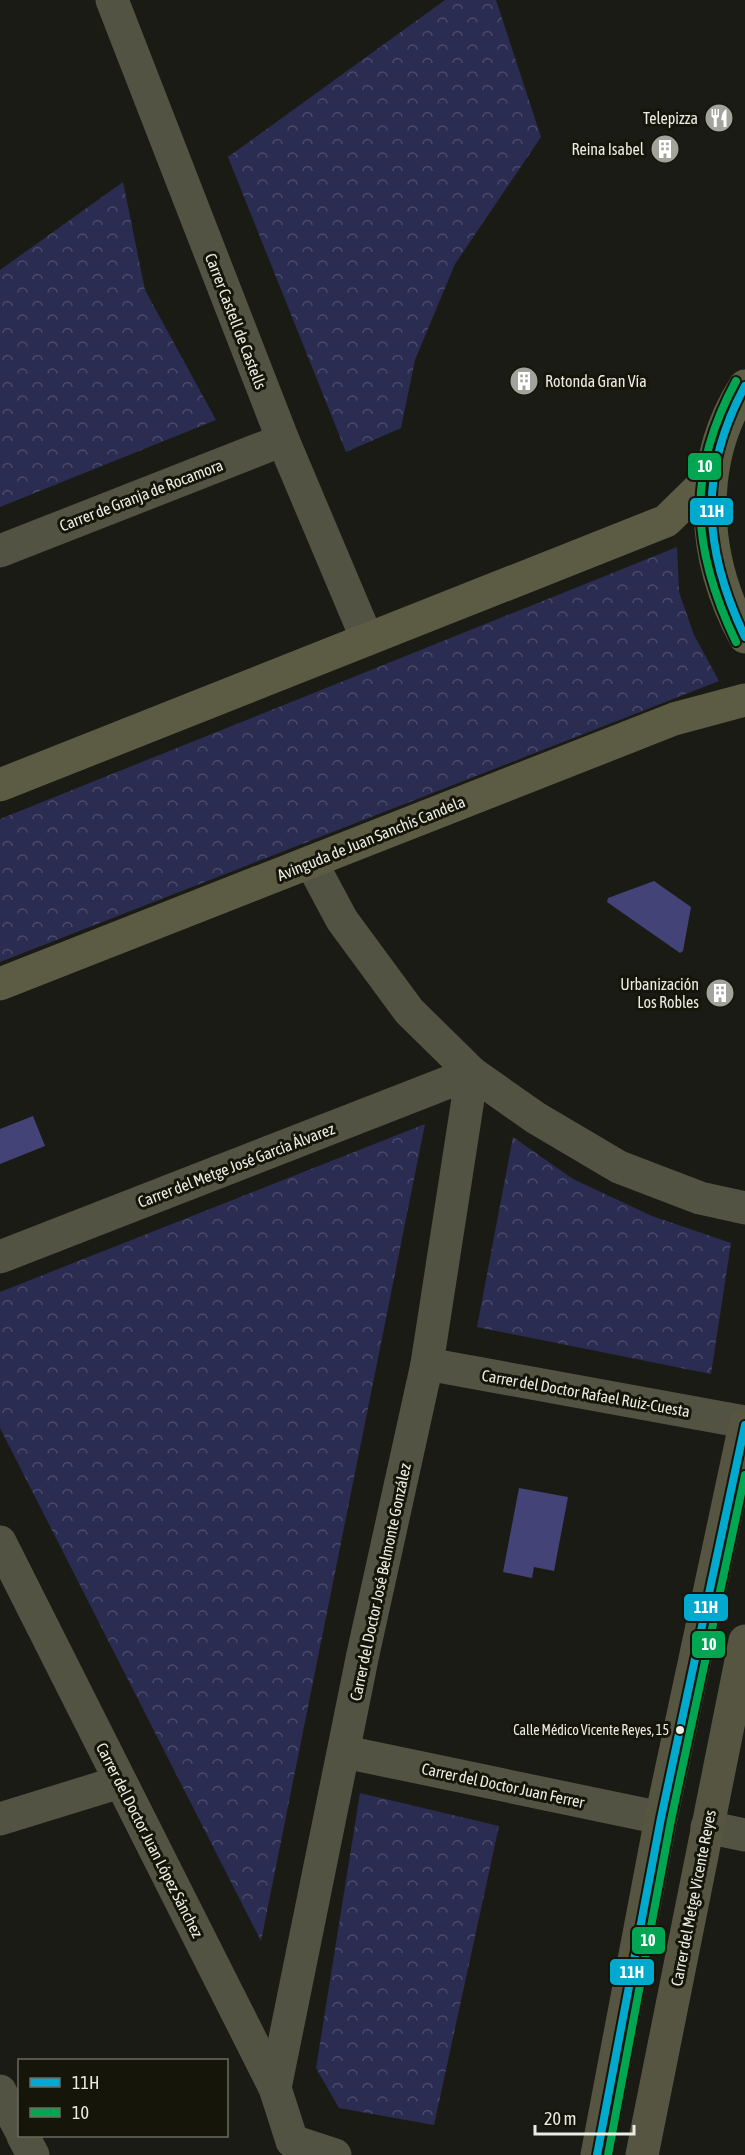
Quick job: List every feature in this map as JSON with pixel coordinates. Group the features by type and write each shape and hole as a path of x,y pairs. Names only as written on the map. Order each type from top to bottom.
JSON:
{"main road":[{"path":"745,386 721,436 711,477 709,511 711,545 723,590 745,637"},
{"path":"0,785 666,521 711,477"},
{"name":"Avinguda de Juan Sanchís Candela","path":"0,984 674,719 745,700"}],"street":[{"name":"Carrer Castell de Castells","path":"112,0 283,440 367,639"},
{"name":"Carrer de Granja de Rocamora","path":"0,551 283,440"},
{"path":"311,862 342,920 409,1011 472,1073 536,1118 619,1167 700,1198 745,1208"},
{"name":"Carrer del Metge José García Álvarez","path":"0,1257 472,1073"},
{"name":"Carrer del Doctor José Belmonte González","path":"275,2088 345,1752 363,1654 427,1364 472,1073"},
{"name":"Carrer del Doctor Rafael Ruiz-Cuesta","path":"427,1364 745,1423"},
{"path":"597,2155 661,1818 745,1423"},
{"name":"Carrer del Doctor Juan López Sánchez","path":"0,1542 275,2088 290,2148"},
{"name":"Carrer del Metge Vicente Reyes","path":"642,2155 745,1641"},
{"name":"Carrer del Doctor Juan Ferrer","path":"345,1752 661,1818"},
{"path":"0,1819 120,1782"},
{"path":"707,1827 745,1835"},
{"path":"0,2091 18,2125"},
{"path":"24,2137 33,2155"},
{"path":"290,2148 335,2155"}],"green space":[{"path":"445,0 496,0 541,137 455,264 415,360 401,428 346,452 228,157"},
{"path":"123,182 145,290 216,420 0,507 0,270"},
{"path":"677,547 679,592 694,635 719,681 0,962 0,819"},
{"path":"425,1124 261,1941 0,1428 0,1292"},
{"path":"513,1137 573,1179 652,1216 731,1243 711,1374 477,1327"},
{"path":"360,1793 499,1826 434,2125 339,2108 316,2068"}],"shaded area":[{"path":"654,881 691,907 683,951 680,953 607,902 608,898"},
{"path":"33,1116 45,1146 0,1164 0,1129"},
{"path":"519,1488 568,1497 554,1571 534,1567 532,1578 503,1572"}],"transit line":[{"name":"10","path":"736,381 720,415 709,447 702,479 700,511 703,542 710,574 721,608 736,642"},
{"name":"11H","path":"745,386 730,418 719,450 713,480 712,511 714,542 721,573 731,605 745,637"},
{"name":"11H","path":"597,2155 661,1818 745,1425"},
{"name":"10","path":"608,2155 671,1820 745,1475"}],"place":[{"name":"Telepizza","path":"719,118"},
{"name":"Reina Isabel","path":"665,149"},
{"name":"Rotonda Gran Vía","path":"524,381"},
{"name":"Urbanización Los Robles","path":"720,993"},
{"name":"Calle Médico Vicente Reyes, 15","path":"680,1730"}]}
